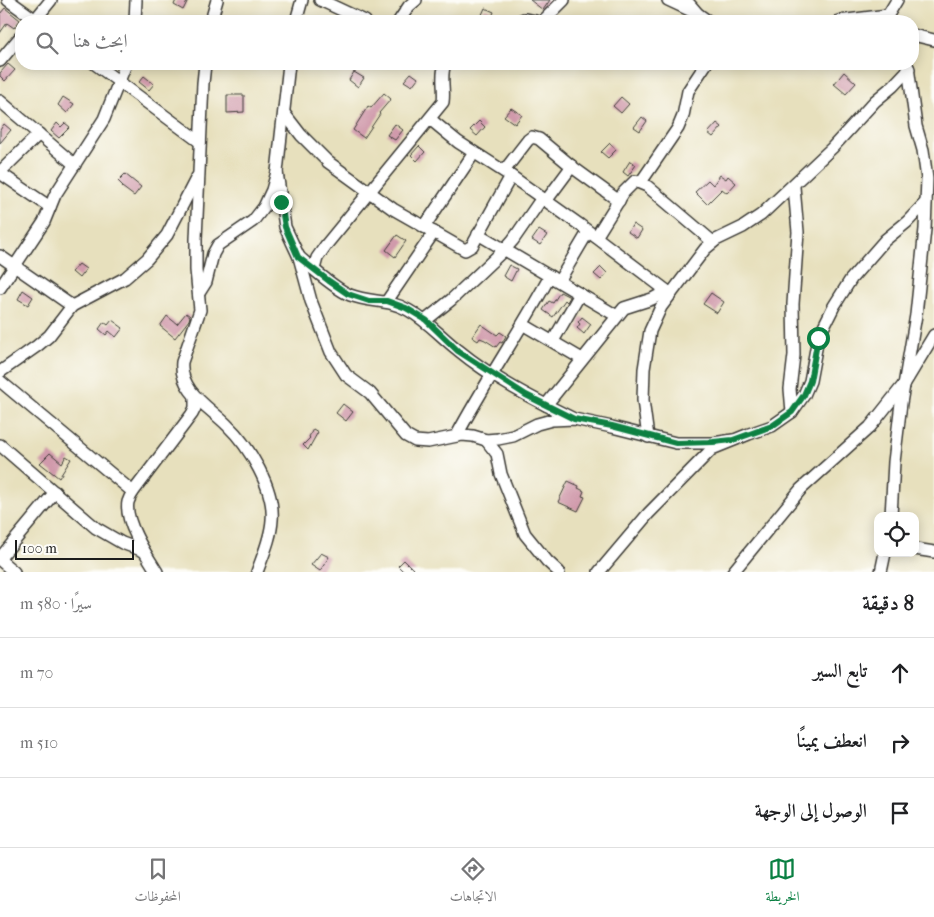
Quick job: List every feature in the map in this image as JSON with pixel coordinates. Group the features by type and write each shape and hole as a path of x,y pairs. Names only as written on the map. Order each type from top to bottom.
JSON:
{"street":[{"path":"8,0 28,15"},
{"path":"40,15 51,0"},
{"path":"135,15 136,0"},
{"path":"213,15 217,0"},
{"path":"298,15 302,0"},
{"path":"320,0 352,15"},
{"path":"398,0 412,3 403,15"},
{"path":"549,15 564,0"},
{"path":"668,0 698,14"},
{"path":"686,0 698,14"},
{"path":"891,15 897,0"},
{"path":"919,36 934,40"},
{"path":"0,61 15,43"},
{"path":"103,70 200,142"},
{"path":"0,288 44,222 75,165 104,119 124,70"},
{"path":"205,70 198,173 196,270 200,293 200,310 182,362 181,372 183,380 195,397 228,426 246,447 258,467 269,493 272,506 271,530 257,572"},
{"path":"200,293 206,282 218,245 253,221 264,207 272,190 277,172 288,70"},
{"path":"314,269 317,258 326,245 443,102 442,70"},
{"path":"641,182 678,128 683,116 688,91 702,70"},
{"path":"648,437 643,400 644,370 650,331 669,293 713,242 761,216 794,187 875,101 893,86 905,70"},
{"path":"891,512 894,462 916,315 925,229 927,179 923,150 916,126 909,70"},
{"path":"0,101 75,165"},
{"path":"284,113 301,135 328,162 394,209 464,250 472,246 507,173 528,140 532,137 539,140 618,201"},
{"path":"430,119 474,153 544,199 669,293"},
{"path":"39,134 0,173 50,208"},
{"path":"387,301 474,153"},
{"path":"426,320 451,300 505,249 572,166"},
{"path":"277,172 282,218 298,257 310,301 331,352 346,375 370,393 406,436 415,441 428,442 457,436 473,436 486,440 513,436 537,424 552,420 574,419 612,426 676,443 733,440"},
{"path":"0,372 38,346 49,336 72,306 125,278 147,259 167,235 198,173"},
{"path":"457,436 492,373 555,278 592,235 632,182 641,182 713,242"},
{"path":"792,412 790,389 794,355 793,304 798,232 794,187"},
{"path":"599,572 648,514 712,450 772,426 792,412 804,395 810,381 818,338 834,306 851,279 885,240 926,202"},
{"path":"478,234 617,316"},
{"path":"0,256 72,306"},
{"path":"298,257 348,294 369,301 387,301 406,308 426,320 458,351 546,405 574,419"},
{"path":"546,405 617,316 629,306 669,293"},
{"path":"553,341 580,294"},
{"path":"524,325 582,359"},
{"path":"733,572 801,489 870,427 905,383 934,335"},
{"path":"0,381 133,492"},
{"path":"157,572 144,551 129,516 128,501 196,408 195,397"},
{"path":"486,440 497,454 501,474 525,534 547,561 559,572"},
{"path":"0,445 96,528 109,536 144,551"},
{"path":"14,572 0,559 55,492"},
{"path":"919,550 934,552"},
{"path":"881,572 884,557"}],"building":[{"path":"176,0 188,0 183,10 174,5"},
{"path":"530,0 550,0 543,10"},
{"path":"5,8 15,16 14,28 7,23 0,33 0,14"},
{"path":"485,8 494,12 493,15 482,15"},
{"path":"8,64 15,70 5,81 0,76 0,73"},
{"path":"354,72 364,78 358,87 349,80"},
{"path":"844,72 856,83 846,94 834,84"},
{"path":"411,73 418,78 412,86 404,81"},
{"path":"144,76 154,84 149,90 139,82"},
{"path":"384,93 391,99 379,113 364,138 353,130 368,106 371,108"},
{"path":"227,95 244,95 244,112 227,113"},
{"path":"63,97 74,104 67,113 58,105"},
{"path":"621,97 629,104 621,113 613,106"},
{"path":"511,108 522,115 515,124 504,116"},
{"path":"642,117 647,121 640,131 634,127"},
{"path":"479,121 485,127 477,136 470,130"},
{"path":"57,123 61,127 65,123 70,127 59,138 51,131"},
{"path":"717,123 722,127 713,137 708,133"},
{"path":"4,124 11,130 0,143 0,130"},
{"path":"395,124 403,130 395,140 387,135"},
{"path":"610,143 616,150 608,158 601,152"},
{"path":"419,146 425,152 417,161 411,155"},
{"path":"630,161 636,165 628,176 623,172"},
{"path":"125,174 141,187 134,196 122,187 118,181"},
{"path":"720,175 726,179 728,176 736,183 727,193 722,189 707,204 695,192 708,180 713,185"},
{"path":"633,224 642,230 637,238 628,232"},
{"path":"539,230 547,235 540,245 532,240"},
{"path":"397,235 406,241 395,257 386,250"},
{"path":"79,264 86,269 79,278 72,272"},
{"path":"509,265 517,269 511,281 503,276"},
{"path":"601,267 607,273 601,280 594,274"},
{"path":"23,290 33,297 28,305 18,299"},
{"path":"560,292 570,297 567,302 565,300 553,317 543,310 549,301 553,303"},
{"path":"711,293 724,302 717,313 703,304"},
{"path":"186,313 190,316 189,320 175,338 160,326 167,316 177,324"},
{"path":"582,317 591,324 584,334 577,328 580,324 578,322"},
{"path":"112,320 123,328 116,337 109,331 106,335 99,329 104,322 108,325"},
{"path":"481,324 497,335 500,332 506,336 502,343 500,342 496,347 485,340 480,338 478,341 472,337"},
{"path":"343,404 353,412 346,421 336,413"},
{"path":"313,429 318,432 308,450 303,445 310,438"},
{"path":"50,453 62,463 66,456 71,459 59,478 40,463"},
{"path":"568,481 579,486 578,488 584,491 582,496 585,497 578,511 558,502"},
{"path":"321,553 329,557 320,571 311,565"},
{"path":"404,560 416,572 404,572 398,566"}],"route":[{"path":"281,202 282,218 298,257 329,281 348,294 369,301 387,301 406,308 426,320 458,351 526,395 574,419 612,426 676,443 733,440 772,426 792,412 804,395 810,381 818,338"}]}
